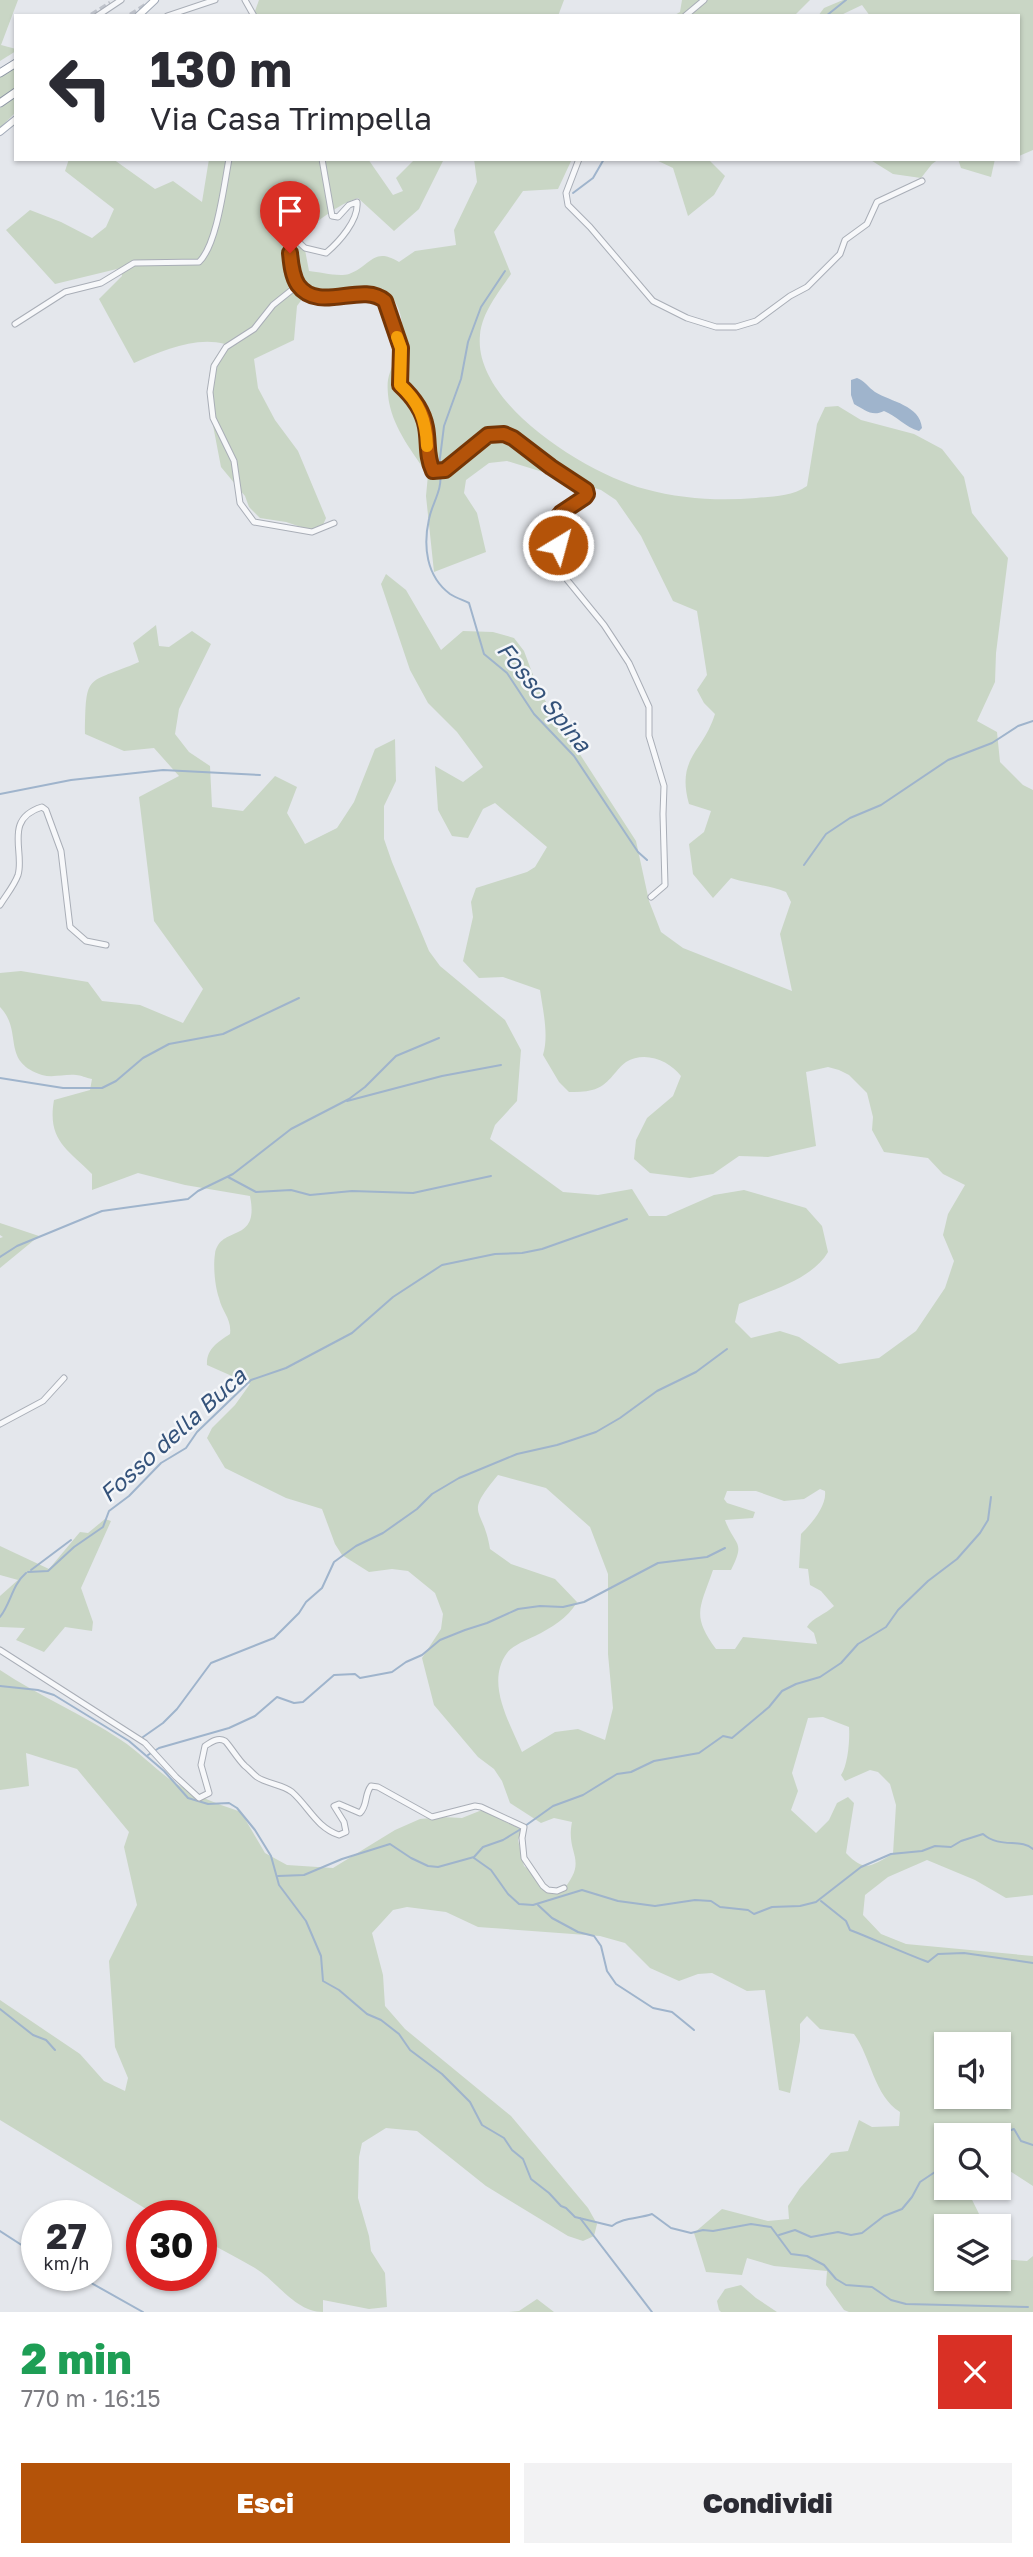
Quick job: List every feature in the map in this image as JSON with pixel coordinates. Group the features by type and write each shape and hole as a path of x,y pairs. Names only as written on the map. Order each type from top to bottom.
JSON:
{"main road":[{"path":"140,14 155,0"},
{"path":"0,132 14,121"}],"street":[{"path":"100,14 121,0"},
{"path":"173,14 215,0"},
{"path":"687,14 704,0"},
{"path":"15,324 65,292 101,283 134,263 199,262 205,256 219,216 229,161"},
{"path":"322,161 333,217 341,215 353,202 358,205 346,230 327,252 305,248 288,235 292,266 298,285 307,293 320,296 336,298 367,294 379,296 385,301 401,348 400,385 415,399 426,427 427,459 433,471 445,470 488,435 504,434 586,490 585,497 558,516 559,521 575,525 579,533 558,545 554,552 555,565 604,625 629,663 649,707 649,736 664,786 664,885 651,897"},
{"path":"578,161 566,198 568,205 653,300 696,321 727,328 756,321 807,287 841,254 845,240 867,224 877,202 922,181"},
{"path":"298,285 273,305 250,332 226,347 214,366 209,392 212,418 234,461 240,502 254,522 312,532 334,523"},
{"path":"0,905 18,873 19,831 26,818 42,807 46,810 61,851 69,927 86,941 106,945"},
{"path":"0,1424 43,1401 64,1378"},
{"path":"0,1650 145,1743 176,1777 200,1798 209,1793 201,1765 205,1746 215,1740 223,1740 228,1742 240,1762 257,1777 289,1790 318,1824 329,1831 340,1835 346,1832 344,1822 334,1806 339,1804 360,1812 365,1807 371,1786 378,1787 432,1817 475,1806 481,1807 524,1827 522,1849 529,1866 548,1890 564,1888"}],"green space":[{"path":"0,0 18,0 1,45 14,48 14,52 0,61"},
{"path":"259,0 564,0 559,14 256,14"},
{"path":"682,0 810,0 796,14 676,14 680,12"},
{"path":"843,0 1033,0 1033,150 1020,156 1020,14 869,14 862,5 843,14 820,14 824,8"},
{"path":"14,67 14,89 0,99 0,76"},
{"path":"14,98 14,114 0,128 0,108"},
{"path":"68,161 116,161 155,189 173,181 202,202 209,161 369,161 393,195 403,191 396,178 413,161 443,161 419,209 394,231 358,198 322,218 302,234 309,271 349,274 378,257 383,256 399,262 415,251 456,245 454,230 477,182 474,161 571,161 558,189 523,191 494,232 511,274 484,318 480,335 483,361 495,386 514,410 538,432 594,468 645,489 700,498 756,498 795,492 807,486 817,424 825,407 838,406 861,420 914,434 942,449 964,477 972,513 1008,558 995,682 977,721 997,732 1000,762 1023,785 1033,790 1033,1895 1006,1898 975,1880 927,1860 888,1877 865,1895 863,1915 881,1934 906,1944 1033,1956 1033,2186 1011,2172 1011,2123 934,2123 934,2200 972,2200 979,2214 934,2214 934,2291 1011,2291 1011,2260 1027,2261 1033,2256 1033,2312 849,2312 844,2310 826,2285 827,2271 774,2266 747,2258 742,2275 706,2272 694,2233 722,2209 768,2221 789,2219 788,2206 800,2188 831,2153 848,2151 859,2120 872,2127 899,2126 900,2112 884,2096 854,2034 820,2029 807,2016 800,2024 800,2041 790,2093 779,2090 765,1990 747,1991 712,1973 698,1974 679,1981 650,1968 625,1943 600,1936 478,1927 446,1912 407,1907 393,1910 372,1933 383,1975 385,2006 405,2029 511,2116 588,2208 597,2224 594,2236 583,2241 568,2236 486,2186 417,2131 386,2128 362,2143 358,2198 371,2251 385,2273 387,2307 369,2309 323,2300 323,2312 304,2307 255,2268 217,2247 217,2200 131,2200 0,2120 0,2000 80,2054 104,2081 125,2091 128,2078 115,2047 109,1961 137,1905 124,1847 129,1832 77,1769 26,1753 29,1786 0,1790 0,1670 121,1740 185,1789 241,1812 265,1853 287,1865 333,1868 395,1830 420,1819 462,1818 482,1810 522,1830 518,1840 524,1866 533,1873 541,1888 560,1893 569,1882 576,1865 572,1822 554,1818 541,1823 510,1803 502,1781 494,1769 478,1757 434,1705 422,1658 441,1629 443,1614 435,1593 408,1571 392,1569 369,1572 342,1555 322,1509 286,1498 225,1468 207,1438 212,1428 235,1405 250,1384 207,1365 207,1359 217,1343 230,1334 230,1324 216,1288 215,1254 224,1239 245,1228 249,1222 252,1211 250,1196 185,1185 138,1173 92,1190 92,1174 61,1143 53,1125 53,1114 54,1100 90,1090 92,1079 78,1075 42,1075 29,1069 17,1054 11,1026 0,1007 0,973 21,971 88,982 102,1001 140,1005 183,1023 203,989 154,921 139,797 179,776 154,748 124,751 85,734 86,699 92,683 139,662 133,643 156,625 159,646 169,647 192,631 211,644 179,709 175,734 189,752 210,766 212,807 243,811 275,776 297,787 287,813 305,844 337,828 354,802 375,749 395,739 396,781 384,806 384,839 392,862 429,951 440,966 505,1020 521,1050 517,1101 495,1125 490,1139 563,1192 598,1195 632,1189 649,1216 666,1216 714,1195 744,1190 806,1208 822,1226 828,1252 821,1262 800,1277 739,1304 735,1322 751,1338 780,1331 799,1337 839,1364 879,1358 916,1331 945,1288 954,1261 943,1235 948,1214 965,1185 943,1174 928,1158 884,1152 872,1130 873,1117 867,1093 849,1075 828,1067 806,1072 816,1146 768,1157 739,1156 713,1174 690,1178 650,1173 634,1159 636,1140 647,1118 673,1096 681,1076 670,1066 656,1059 641,1057 626,1062 598,1088 569,1092 559,1082 543,1055 545,1031 540,990 503,977 479,978 463,961 473,917 471,902 476,888 527,872 535,867 547,847 495,803 483,809 468,838 452,836 438,810 435,766 463,782 483,767 457,732 428,703 410,670 381,584 386,574 406,590 441,650 463,631 493,632 514,638 524,651 539,691 636,841 649,901 661,932 683,948 792,991 780,934 791,902 786,892 731,878 713,898 693,874 689,844 704,832 711,811 689,804 686,776 688,765 715,714 704,703 697,690 707,675 697,611 673,601 641,536 616,500 601,490 507,461 489,463 466,480 464,493 477,513 486,552 434,572 426,496 428,475 400,431 391,412 388,397 389,376 401,344 402,319 392,297 379,288 308,291 297,306 294,340 254,359 258,388 275,420 298,451 326,518 323,525 307,529 260,518 221,467 207,394 211,364 225,344 190,343 134,363 99,299 122,276 121,268 55,284 6,230 30,210 92,238 106,227 114,209 65,171","holes":["498,1475 546,1488 590,1527 608,1574 608,1654 613,1708 605,1740 578,1729 555,1732 522,1752 502,1703 498,1677 501,1665 512,1648 559,1622 577,1602 555,1579 511,1564 490,1549 478,1505","820,1489 825,1491 821,1509 801,1534 799,1568 808,1569 810,1585 821,1591 834,1606 807,1627 814,1633 817,1644 743,1637 735,1649 716,1649 703,1628 700,1611 713,1570 731,1570 738,1553 737,1544 725,1520 753,1518 755,1512 727,1503 724,1499 727,1491 756,1491 784,1501 804,1499","823,1717 849,1727 847,1759 841,1775 845,1781 870,1770 878,1772 890,1784 896,1805 893,1854 869,1866 859,1864 846,1853 854,1803 848,1797 837,1803 829,1820 816,1833 791,1810 798,1791 792,1773 808,1718"]},
{"path":"658,161 710,161 725,176 714,195 688,216 673,168"},
{"path":"872,161 936,161 921,178 893,174"},
{"path":"959,161 995,161 991,177 961,168"},
{"path":"0,1223 39,1236 0,1268 0,1238 3,1237 0,1235"},
{"path":"105,1519 111,1521 81,1588 93,1622 92,1631 65,1627 44,1652 16,1640 25,1628 0,1627 0,1596 18,1580 0,1575 0,1546 49,1569 80,1532 88,1533"},
{"path":"741,2285 777,2312 721,2312 717,2301 725,2289"},
{"path":"537,2299 554,2312 509,2312 519,2311"}],"water":[{"path":"857,378 875,392 910,409 920,420 922,428 919,431 884,411 872,413 854,404 851,380"}],"waterway":[{"name":"Fosso Spina","path":"828,14 846,0"},
{"name":"Fosso Spina","path":"573,193 593,178 603,161"},
{"name":"Fosso Spina","path":"439,466 444,426 461,379 468,342 481,307 505,271"},
{"name":"Fosso Spina","path":"440,472 440,485 429,519 426,540 431,569 442,587 469,603 484,654 507,673 534,714 574,756 638,852 647,860"},
{"path":"804,865 826,834 850,818 881,805 948,760 992,743 1018,726 1033,721"},
{"path":"0,794 71,780 163,770 260,775"},
{"path":"0,1078 63,1088 102,1088 116,1081 143,1058 169,1044 223,1034 299,998"},
{"path":"0,1257 17,1246 102,1211 188,1199 198,1191 233,1174 291,1129 349,1099 396,1056 439,1038"},
{"path":"347,1101 442,1076 501,1065"},
{"path":"228,1177 256,1192 291,1190 310,1195 352,1191 413,1193 491,1176"},
{"name":"Fosso della Buca","path":"28,1572 48,1571 74,1547 103,1527 109,1511 129,1496 161,1463 186,1448 197,1432 251,1380 286,1368 352,1333 393,1297 442,1265 495,1254 542,1249 627,1219"},
{"path":"143,1737 177,1709 211,1663 274,1638 322,1588 334,1562 356,1546 383,1533 417,1509 432,1494 459,1478 517,1454 596,1432 657,1391 696,1372 727,1349"},
{"path":"525,1826 553,1806 583,1795 617,1774 631,1772 654,1761 699,1753 723,1736 732,1738 769,1707 782,1691 820,1677 841,1663 858,1644 886,1627 898,1610 928,1581 957,1559 988,1520 991,1497"},
{"path":"31,1570 71,1540"},
{"path":"148,1755 159,1748 229,1728 255,1716 277,1697 294,1703 303,1702 334,1675 355,1674 360,1678 392,1672 422,1655 440,1640 518,1609 563,1607 584,1602 658,1563 707,1557 725,1548"},
{"name":"Fosso della Buca","path":"0,1617 26,1573"},
{"path":"0,1686 38,1690 54,1695 129,1741 164,1771 188,1798 208,1804 229,1803 237,1808 271,1856 279,1885 306,1921 321,1956 323,1981 399,2034 410,2050 442,2074 470,2102 482,2125 504,2138 512,2150 523,2159 531,2179 575,2217 612,2226 621,2221 652,2214 671,2228 691,2233 751,2224 771,2227 791,2254 807,2256 824,2265 836,2279 846,2285 872,2287 891,2300 906,2304 1028,2307"},
{"path":"278,1876 304,1875 342,1859 390,1844 411,1858 428,1866 438,1867 474,1857 483,1847 503,1840 521,1829"},
{"path":"474,1858 491,1870 508,1894 519,1904 533,1905 582,1890 618,1901 655,1906 695,1900 711,1901 720,1907 748,1910 754,1914 772,1907 800,1906 816,1902 861,1867 891,1854 922,1851 935,1846 951,1847 983,1834 996,1841 1023,1844 1033,1849"},
{"path":"821,1901 846,1921 850,1930 928,1962 938,1954 964,1953 1033,1963"},
{"path":"538,1905 552,1918 578,1932 594,1936 601,1946 607,1971 616,1984 653,2008 672,2012 694,2030"},
{"path":"0,2009 33,2035 46,2040 55,2050"},
{"path":"1011,2130 1014,2129 1021,2141 1033,2145"},
{"path":"779,2235 795,2230 811,2237 838,2232 851,2235 862,2233 884,2216 902,2209 920,2182 934,2173"},
{"path":"580,2218 652,2312"},
{"path":"0,2231 21,2245"},
{"path":"106,2291 143,2312"}],"tunnel":[{"path":"95,14 111,4"},
{"path":"134,14 148,5"}],"slow traffic":[{"path":"397,337 401,348 400,385 415,399 426,427 427,446"}],"route":[{"path":"290,253 294,277 307,293 336,298 367,294 379,296 385,301 401,348 400,385 415,399 426,427 427,459 433,471 445,470 488,435 504,434 586,490 585,497 557,518 575,525 579,531 578,535 558,545"}]}
